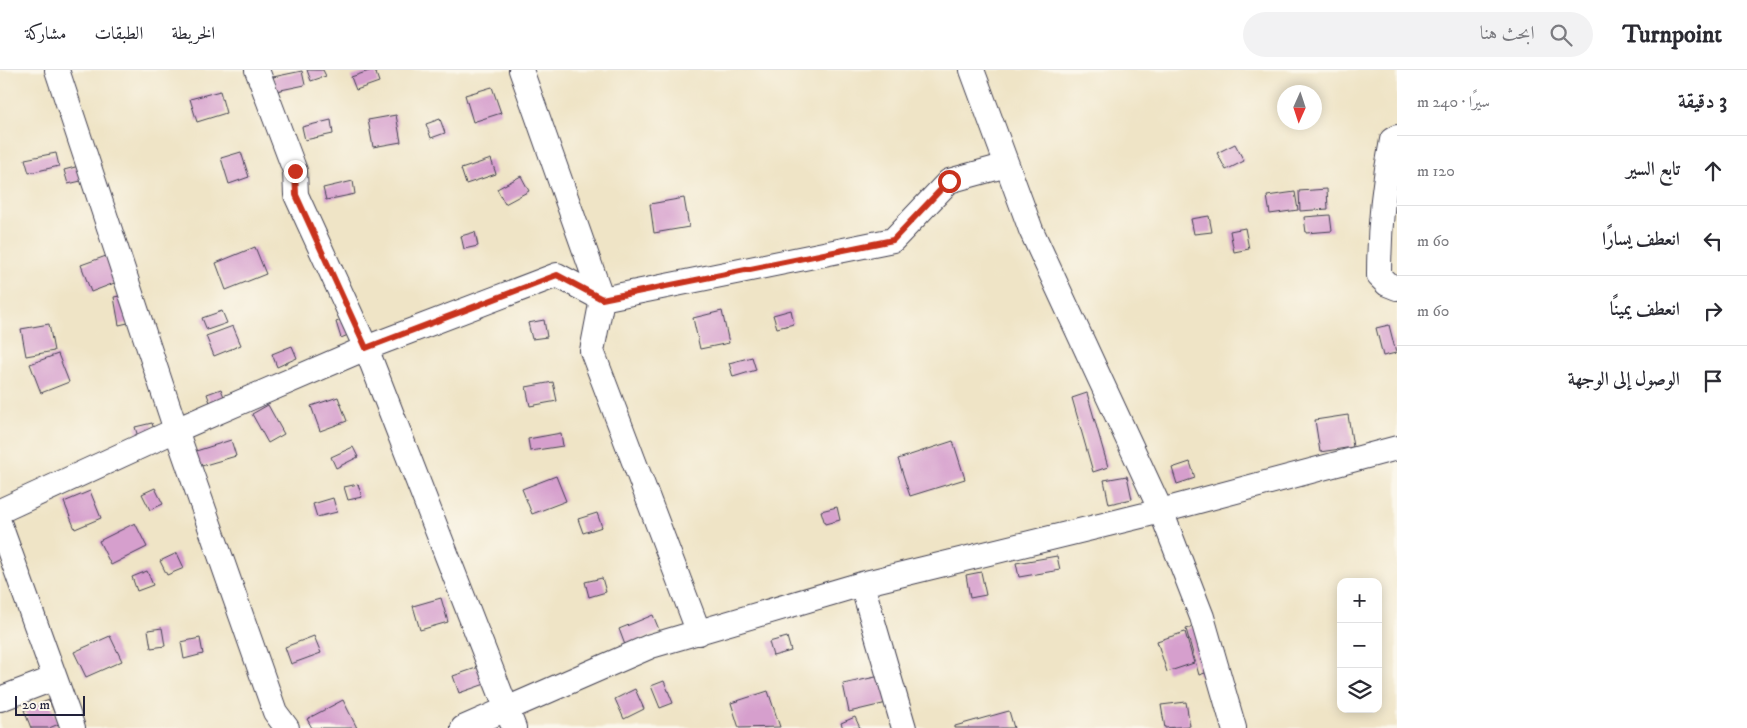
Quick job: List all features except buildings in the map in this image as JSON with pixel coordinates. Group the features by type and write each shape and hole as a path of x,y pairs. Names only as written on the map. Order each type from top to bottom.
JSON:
{"street":[{"path":"57,70 176,430 275,712 288,728"},
{"path":"257,70 295,171 296,195 366,348 510,718"},
{"path":"521,70 602,299 592,351 699,632"},
{"path":"972,70 1031,230 1161,511 1202,617 1234,728"},
{"path":"1397,137 1392,140 1384,180 1379,247 1379,276 1386,284 1397,288"},
{"path":"0,511 176,430 366,348 557,275 602,299 893,240 949,181 1007,165"},
{"path":"464,728 510,718 652,646 862,584 1161,511 1397,448"},
{"path":"0,525 73,728"},
{"path":"862,584 904,728"},
{"path":"0,699 55,678"}],"route":[{"path":"295,171 296,195 366,348 557,275 602,299 893,240 949,181"}]}
